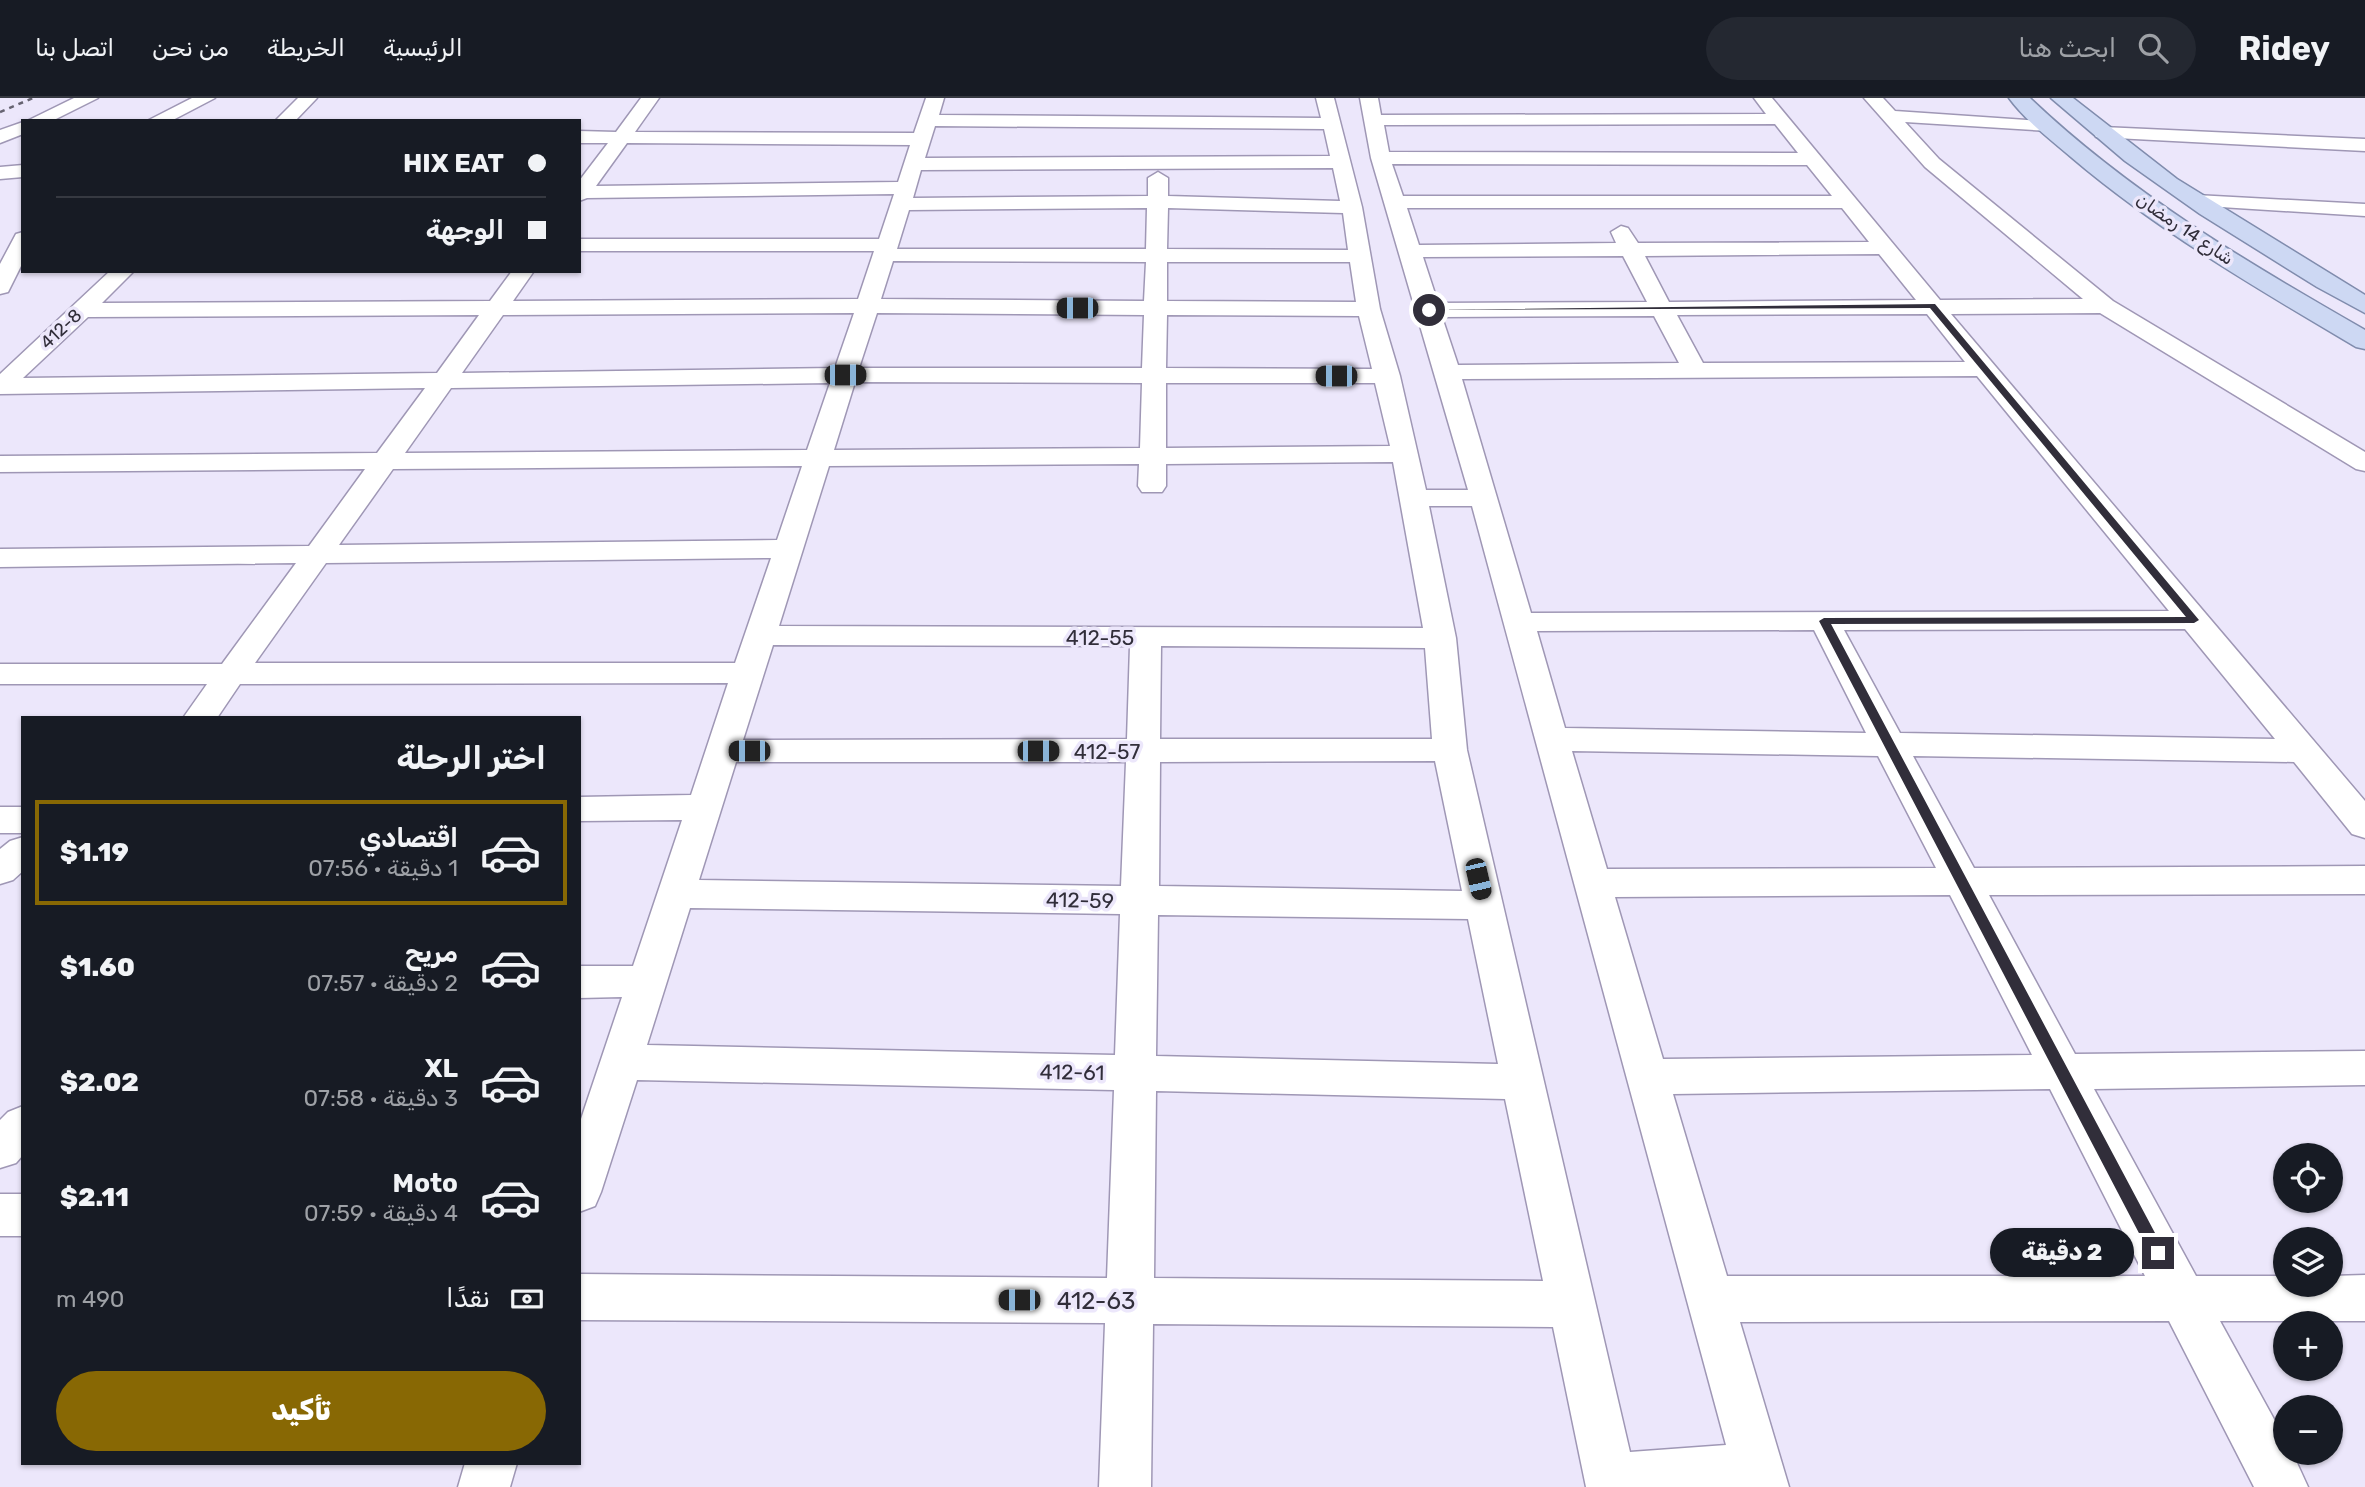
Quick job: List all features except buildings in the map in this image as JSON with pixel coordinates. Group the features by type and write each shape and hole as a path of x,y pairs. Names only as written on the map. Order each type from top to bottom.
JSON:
{"main road":[{"name":"شارع 14 رمضان","path":"2019,98 2049,126 2142,201 2208,246 2365,341"},
{"name":"شارع 14 رمضان","path":"2061,98 2103,133 2196,201 2365,305"}],"street":[{"path":"41,119 89,98"},
{"path":"160,119 206,98"},
{"path":"286,119 308,98"},
{"path":"581,192 650,98"},
{"path":"1550,98 1695,371"},
{"path":"1763,98 1984,369 2365,825"},
{"path":"1872,98 1932,163 2105,306 2365,464"},
{"path":"581,193 917,152 1159,109 1327,111 1342,162 1362,257 1369,309 1388,376 1405,454 1440,638 1450,750 1611,1483 1760,1478 1448,372 1381,158 1371,109 1561,119 1779,119"},
{"path":"1152,486 1159,109"},
{"path":"1889,116 2049,126"},
{"path":"0,137 21,128"},
{"path":"2103,133 2365,145"},
{"path":"581,137 1158,161 1342,162"},
{"path":"917,152 1157,202 1352,207"},
{"path":"581,1186 917,152"},
{"path":"1381,158 1813,159"},
{"path":"0,173 21,171"},
{"path":"2196,201 2365,210"},
{"path":"1395,202 1848,202"},
{"path":"0,287 21,242"},
{"path":"581,245 1157,256 1362,257"},
{"path":"1410,251 1885,248"},
{"name":"412-8","path":"0,386 121,273"},
{"path":"200,716 522,273"},
{"path":"81,310 867,306 1369,309"},
{"path":"1429,310 2105,306"},
{"path":"1448,372 1984,369"},
{"path":"0,386 845,375 1388,376"},
{"path":"0,464 1405,454"},
{"path":"1412,498 1483,498"},
{"path":"0,558 788,549"},
{"path":"1518,622 2194,620"},
{"path":"1824,621 2281,1487"},
{"name":"412-55","path":"760,635 1440,638"},
{"path":"1125,1487 1146,637"},
{"path":"0,674 748,673"},
{"path":"1551,738 2303,751"},
{"name":"412-57","path":"723,751 1450,750"},
{"path":"581,809 704,807"},
{"path":"0,820 21,820"},
{"path":"0,870 21,852"},
{"path":"1592,883 2365,880"},
{"name":"412-59","path":"676,894 1484,905"},
{"path":"581,982 648,981"},
{"name":"412-61","path":"621,1062 1522,1082"},
{"path":"1647,1077 2365,1068"},
{"path":"0,1149 21,1127"},
{"path":"0,1215 21,1215"},
{"name":"412-63","path":"581,1297 1571,1304"},
{"path":"1710,1299 2365,1298"},
{"path":"484,1487 490,1465"}],"railway":[{"path":"0,112 33,98"}],"route":[{"path":"1429,310 1932,306 2194,620 1824,621 2158,1253"}]}
